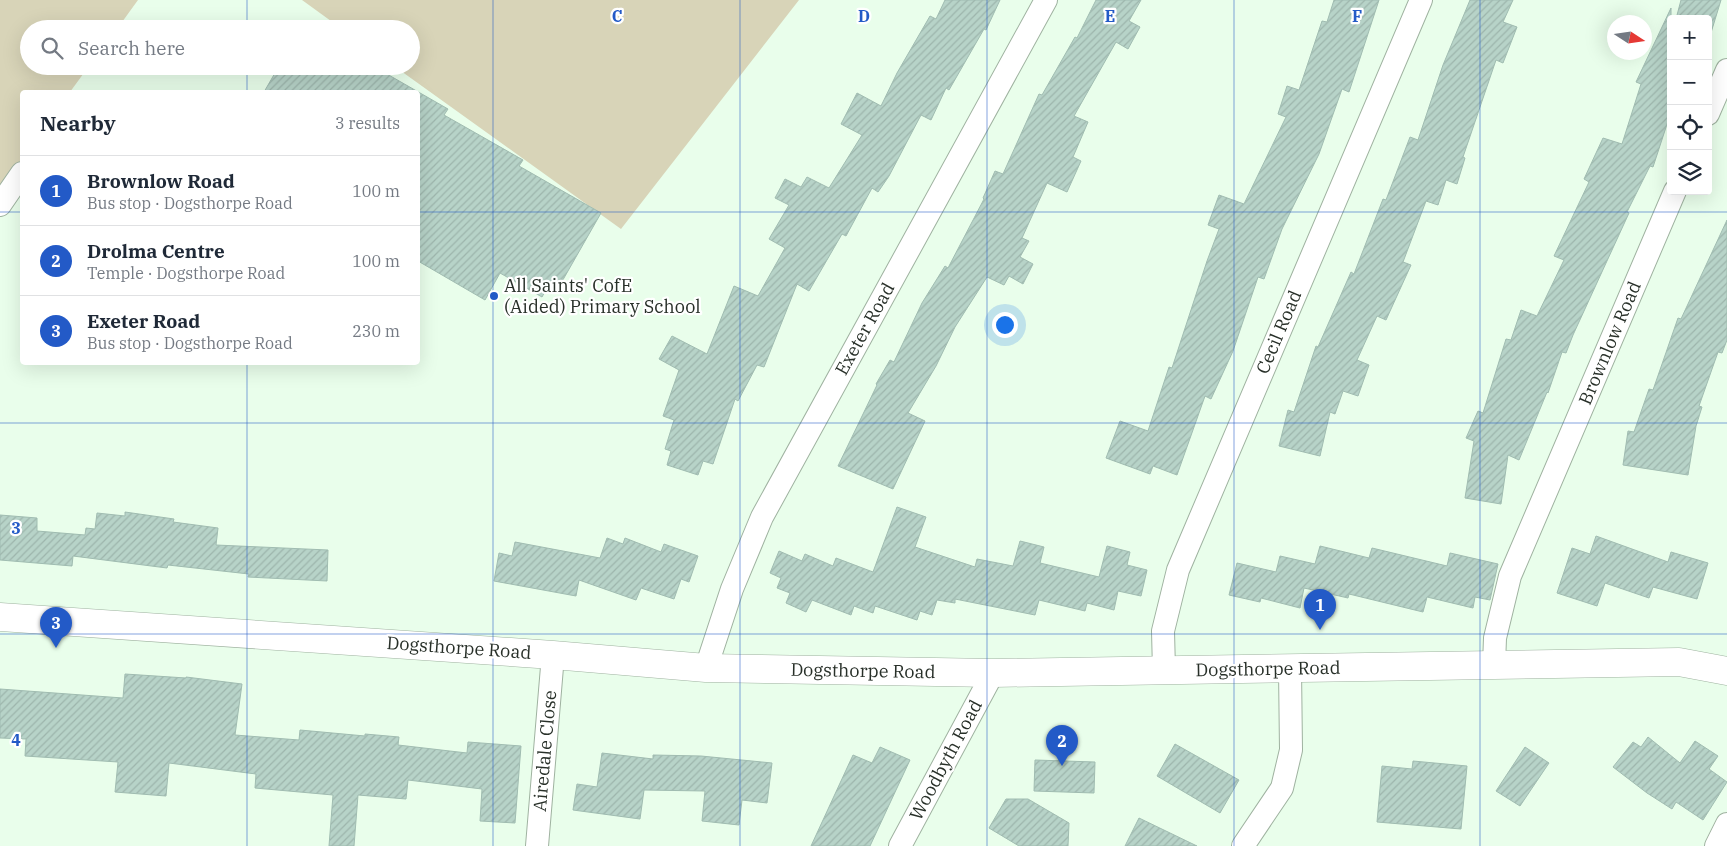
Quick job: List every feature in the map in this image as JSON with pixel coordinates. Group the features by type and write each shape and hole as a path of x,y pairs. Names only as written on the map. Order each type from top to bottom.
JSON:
{"street":[{"name":"Exeter Road","path":"706,668 732,588 762,517 1046,0"},
{"name":"Cecil Road","path":"1164,670 1163,631 1178,570 1421,0"},
{"path":"1712,105 1727,70"},
{"path":"0,205 20,176"},
{"name":"Brownlow Road","path":"1494,665 1495,638 1510,576 1673,195"},
{"name":"Dogsthorpe Road","path":"0,617 554,655 706,668 993,673 1680,662 1727,671"},
{"name":"Airedale Close","path":"537,846 554,655"},
{"path":"1243,846 1282,788 1292,750 1290,669"},
{"name":"Woodbyth Road","path":"900,846 993,673"},
{"path":"1716,846 1727,824"}],"shaded area":[{"path":"0,0 138,0 124,20 20,20 20,75 82,75 71,90 20,90 20,161 0,189"},
{"path":"302,0 799,0 621,229 407,75 420,75 420,20 330,20"}],"building":[{"path":"945,0 1000,0 986,30 984,29 949,90 946,88 931,120 921,115 889,176 878,192 872,188 846,236 842,234 809,291 797,284 764,367 757,365 738,401 735,399 713,464 703,461 698,475 667,465 671,451 665,449 674,420 663,416 679,370 659,359 672,336 707,354 734,286 758,296 785,248 769,239 789,205 775,198 785,179 801,187 807,177 829,188 862,135 841,124 857,93 881,106 897,73 930,16 936,19"},
{"path":"1096,0 1141,0 1129,21 1140,27 1128,49 1116,42 1074,116 1088,122 1073,157 1081,161 1067,192 1047,183 1022,238 1029,241 1020,257 1033,264 1023,284 1009,276 1004,285 987,277 955,327 936,366 908,413 925,421 893,489 838,466 876,384 890,360 894,362 922,303 945,266 948,268 984,199 995,171 1003,174 1039,94 1042,95 1075,37 1077,38"},
{"path":"1334,0 1379,0 1349,92 1342,89 1319,154 1282,229 1264,279 1258,277 1233,351 1211,399 1205,396 1177,475 1153,466 1150,474 1106,458 1120,421 1148,431 1169,367 1172,368 1219,229 1208,225 1219,195 1244,204 1286,117 1278,114 1287,86 1299,90 1322,21 1327,22"},
{"path":"1470,0 1513,0 1503,22 1517,27 1503,63 1496,60 1463,157 1465,158 1457,184 1446,180 1438,205 1426,201 1403,262 1411,265 1386,320 1377,316 1357,360 1369,365 1358,396 1343,391 1335,414 1330,412 1320,456 1279,446 1288,410 1294,412 1316,346 1318,347 1351,272 1354,274 1383,199 1386,200 1410,137 1418,140 1443,65"},
{"path":"1681,0 1721,0 1712,29 1712,15 1677,15"},
{"path":"1667,16 1667,124 1653,167 1650,166 1627,212 1629,213 1566,353 1562,352 1548,393 1519,460 1508,455 1501,504 1465,498 1474,441 1466,438 1478,411 1483,413 1506,339 1511,340 1521,310 1537,316 1564,260 1554,256 1589,182 1584,179 1603,138 1622,144 1641,84 1636,82 1646,60 1652,60 1652,48"},
{"path":"274,75 389,75 415,90 265,90"},
{"path":"420,93 448,109 444,115 523,160 519,166 601,213 560,285 551,281 542,297 500,273 485,300 420,262"},
{"path":"1727,220 1727,340 1722,353 1718,352 1699,406 1702,407 1696,426 1688,475 1623,465 1628,431 1634,432 1649,389 1653,390 1678,318 1681,319"},
{"path":"897,507 926,517 915,547 975,567 977,559 1013,566 1020,541 1044,547 1040,563 1099,577 1107,546 1130,552 1127,565 1147,570 1141,596 1118,591 1114,610 1087,603 1085,611 1039,600 1035,615 955,599 955,603 937,600 932,615 920,611 917,620 875,606 873,613 854,606 851,615 812,600 806,612 786,603 790,593 777,588 781,578 770,573 779,551 802,561 805,554 833,566 836,558 873,572"},
{"path":"125,512 174,519 173,522 218,528 216,545 328,550 327,581 248,577 249,574 168,565 167,568 73,556 72,566 0,560 0,515 37,518 37,531 85,535 86,528 95,529 97,513 125,516"},
{"path":"1596,536 1668,562 1671,552 1708,563 1697,599 1653,587 1649,598 1605,583 1597,606 1557,593 1572,548 1590,554"},
{"path":"607,538 623,544 625,538 661,552 664,544 698,556 689,582 681,579 674,599 641,588 636,600 579,580 576,596 494,581 499,553 512,556 515,542 600,558"},
{"path":"1320,546 1369,558 1372,548 1447,566 1450,553 1498,564 1490,600 1475,597 1473,608 1427,597 1423,612 1349,594 1348,598 1304,588 1300,608 1261,598 1260,602 1229,595 1237,563 1276,572 1280,556 1315,564"},
{"path":"125,674 186,677 242,684 235,735 299,740 300,730 365,736 365,734 399,737 398,745 467,753 468,742 521,746 515,823 480,821 482,789 408,780 406,799 358,795 354,846 329,846 333,795 255,788 256,774 169,763 166,796 115,792 118,762 25,756 26,739 0,738 0,689 123,698"},
{"path":"1648,737 1680,763 1695,741 1718,756 1709,769 1727,782 1703,820 1676,802 1672,809 1613,767 1633,742 1641,747"},
{"path":"1175,744 1239,780 1220,813 1157,776"},
{"path":"880,747 910,760 870,846 811,846 853,755 872,763"},
{"path":"1525,747 1549,763 1520,806 1496,791"},
{"path":"602,753 653,759 653,755 701,756 772,763 767,803 742,800 739,825 702,821 705,791 644,790 640,819 573,810 577,784 597,787"},
{"path":"1035,760 1095,762 1094,793 1034,791"},
{"path":"1413,761 1467,766 1461,829 1377,822 1382,766 1412,769"},
{"path":"1006,799 1028,799 1069,823 1068,846 1019,846 989,828"},
{"path":"1139,818 1197,846 1125,846"}],"place":[{"name":"All Saints' CofE (Aided) Primary School","path":"494,296"},
{"name":"Brownlow Road","path":"1320,630"},
{"name":"Exeter Road","path":"56,648"},
{"name":"Drolma Centre","path":"1062,766"}]}
